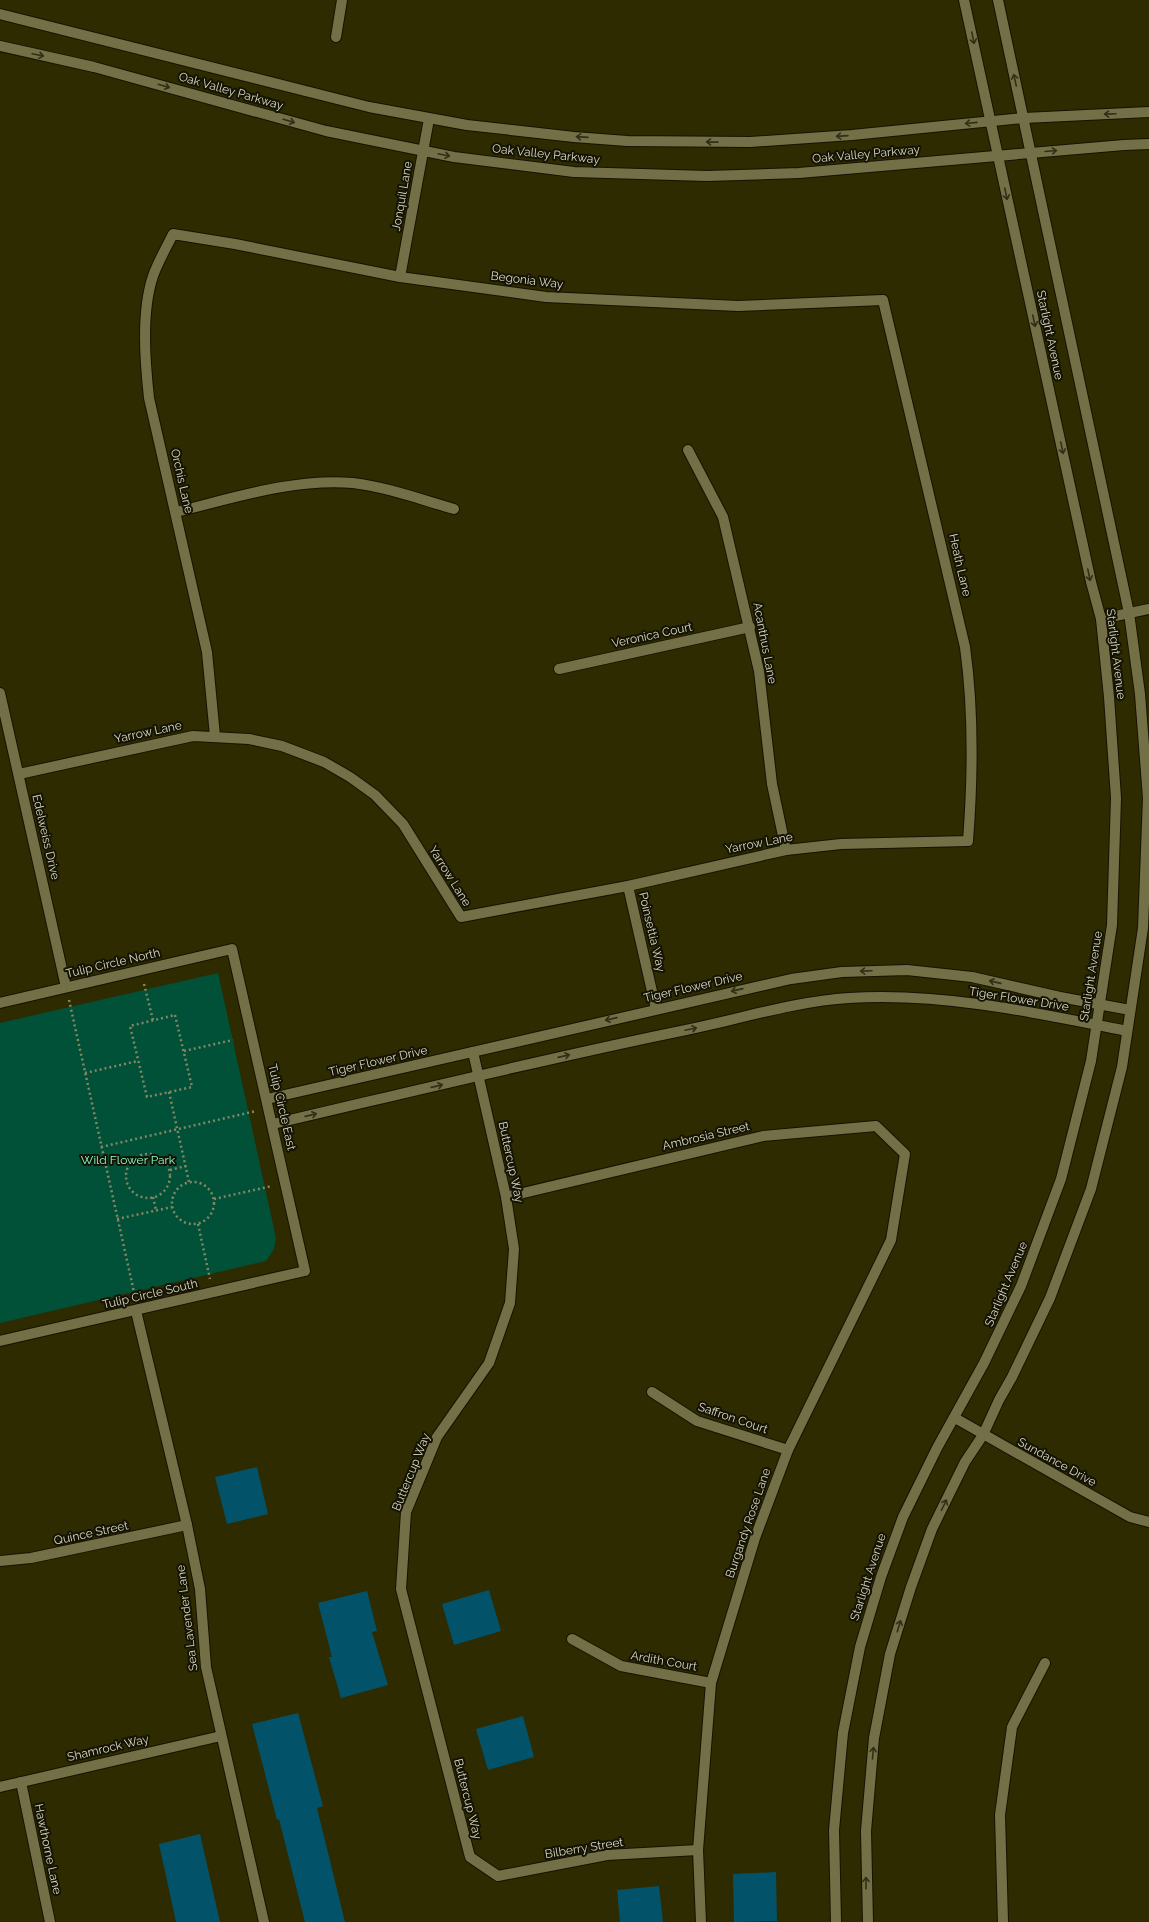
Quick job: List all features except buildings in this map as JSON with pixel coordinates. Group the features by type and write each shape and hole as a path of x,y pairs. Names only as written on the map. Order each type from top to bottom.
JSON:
{"street":[{"path":"336,37 342,0"},
{"name":"Starlight Avenue","path":"836,1922 834,1830 843,1733 860,1647 880,1577 903,1517 937,1448 984,1363 1021,1286 1061,1180 1091,1061 1112,926 1116,798 1109,697 1100,619 998,156 992,121 964,0"},
{"name":"Starlight Avenue","path":"868,1922 866,1831 874,1738 890,1654 910,1587 932,1529 965,1462 983,1435 1050,1298 1091,1189 1122,1067 1143,928 1148,798 1140,694 1129,613 998,0"},
{"name":"Oak Valley Parkway","path":"0,14 369,107 429,119 510,130 627,141 750,142 852,135 1024,118 1149,112"},
{"name":"Oak Valley Parkway","path":"0,46 94,67 326,132 454,157 574,172 707,176 799,173 1031,152 1149,144"},
{"name":"Jonquil Lane","path":"400,277 429,119"},
{"name":"Begonia Way","path":"173,234 234,244 400,277 546,297 738,306 883,300"},
{"name":"Orchis Lane","path":"173,234 153,276 148,304 145,359 149,398 207,652 215,736"},
{"name":"Heath Lane","path":"883,300 965,647 970,682 972,778 968,840"},
{"name":"Acanthus Lane","path":"688,450 723,516 759,671 772,784 786,850"},
{"path":"176,512 272,489 327,483 354,483 454,509"},
{"path":"1100,619 1149,609"},
{"name":"Veronica Court","path":"559,669 750,627"},
{"name":"Edelweiss Drive","path":"0,693 66,988"},
{"name":"Yarrow Lane","path":"19,774 173,739 194,736 249,739 282,746 324,762 350,777 374,795 403,824 461,917 628,886 786,850 841,844 968,840"},
{"name":"Poinsettia Way","path":"628,886 656,1009"},
{"name":"Tulip Circle North","path":"0,1003 232,949"},
{"name":"Tulip Circle East","path":"232,949 273,1124 305,1271"},
{"name":"Tiger Flower Drive","path":"268,1104 473,1052 656,1009 790,979 842,972 907,970 972,977 1060,997 1130,1010"},
{"name":"Tiger Flower Drive","path":"273,1124 479,1076 806,1004 849,998 903,998 959,1002 1050,1015 1127,1031"},
{"name":"Buttercup Way","path":"473,1052 506,1197 514,1249 510,1303 489,1363 437,1437 406,1512 402,1589 470,1857 498,1876"},
{"name":"Ambrosia Street","path":"506,1197 764,1136 876,1126 905,1154"},
{"name":"Burgandy Rose Lane","path":"701,1922 698,1850 711,1682 754,1538 788,1450 891,1240 905,1154"},
{"name":"Tulip Circle South","path":"0,1341 305,1271"},
{"name":"Sea Lavender Lane","path":"136,1311 187,1525 200,1589 206,1667 264,1922"},
{"name":"Saffron Court","path":"652,1392 696,1421 788,1450"},
{"name":"Sundance Drive","path":"954,1418 1130,1517 1149,1522"},
{"name":"Quince Street","path":"0,1561 31,1558 187,1525"},
{"name":"Ardith Court","path":"572,1639 621,1666 711,1682"},
{"path":"1003,1922 1000,1815 1012,1727 1045,1663"},
{"name":"Shamrock Way","path":"0,1787 221,1736"},
{"name":"Hawthorne Lane","path":"21,1782 50,1922"},
{"name":"Bilberry Street","path":"498,1876 607,1854 698,1850"}],"path":[{"path":"141,970 153,1020"},
{"path":"66,988 134,1292"},
{"path":"175,1015 192,1087 146,1097 130,1026 153,1020 175,1015"},
{"path":"184,1051 233,1040"},
{"path":"85,1073 138,1061"},
{"path":"169,1092 189,1182"},
{"path":"101,1147 178,1130 268,1104"},
{"path":"152,1154 165,1161 170,1170 170,1182 167,1189 153,1197 140,1197 129,1188 125,1174 132,1160 138,1156 152,1154"},
{"path":"170,1170 186,1166"},
{"path":"189,1182 200,1183 206,1186 214,1199 212,1213 208,1219 198,1224 182,1222 173,1212 172,1207 175,1192 179,1187 189,1182"},
{"path":"214,1199 285,1183"},
{"path":"153,1197 156,1210"},
{"path":"117,1219 172,1207"},
{"path":"198,1224 213,1293"}],"green space":[{"name":"Wild Flower Park","path":"218,973 276,1238 274,1249 266,1261 0,1323 0,1023"}]}
